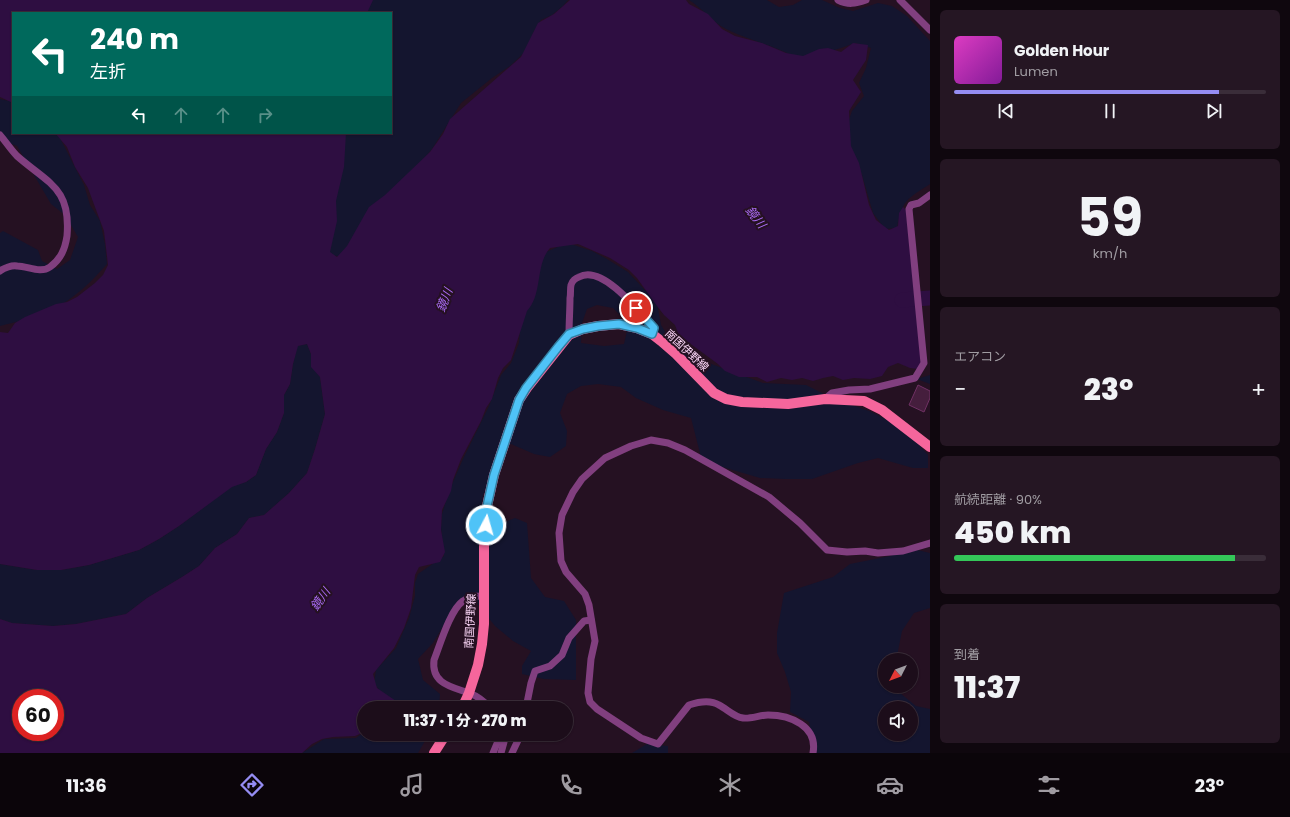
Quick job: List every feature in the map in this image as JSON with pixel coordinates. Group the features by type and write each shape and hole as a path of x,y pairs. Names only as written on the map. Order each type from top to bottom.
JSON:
{"main road":[{"name":"南国伊野線","path":"465,701 478,665 482,644 484,624 484,547 487,506 494,475 519,400 526,388 569,334 583,329 619,324 637,328 652,334 676,354 714,393 726,399 742,402 788,404 825,399 864,401 882,410 930,447"},
{"path":"434,753 442,741"}],"street":[{"path":"838,0 843,3 852,4 866,0"},
{"path":"900,0 930,30"},
{"path":"0,135 16,155 48,180 61,196 66,210 67,229 66,248 62,255 50,268 41,270 17,265 0,271"},
{"path":"825,399 832,393 870,389 916,378 924,363 909,209 911,205 919,203 930,196"},
{"path":"569,334 571,285 576,278 583,274 595,276 610,283 628,298 654,328 652,334"},
{"path":"813,753 814,747 811,735 802,724 787,717 767,715 743,718 733,715 718,704 708,702 695,703 689,705 658,744 641,738 597,709 590,702 588,694 591,659 595,641 589,605 585,594 566,572 561,561 559,533 562,515 573,492 582,480 605,458 631,446 652,440 668,443 684,450 769,497 800,523 827,550 847,552 865,551 878,553 903,551 930,543"},
{"path":"482,701 469,693 445,684 437,677 433,668 434,660 456,608 468,597 484,596"},
{"path":"527,701 535,671 550,666 562,655 569,638 584,621 591,620"},
{"path":"493,753 501,734 504,742 501,753"},
{"path":"512,753 518,741"}],"shaded area":[{"path":"371,0 568,0 552,15 541,20 533,33 527,50 510,66 492,78 461,103 432,149 343,257 330,255 329,236 344,134 392,134 392,12 366,12"},
{"path":"689,0 767,0 779,7 793,5 802,0 822,0 840,8 853,11 878,3 892,6 907,16 930,41 930,184 907,201 901,211 897,228 885,229 873,213 862,175 851,152 846,128 852,111 864,96 859,83 866,68 871,48 855,43 801,60 783,51 726,29 716,23"},
{"path":"0,99 12,102 12,134 56,134 60,138 84,185 90,205 100,221 105,244 107,264 85,287 59,306 38,315 0,326 0,233 3,231 38,250 42,261 57,269 70,260 78,237 65,215 51,204 17,146 0,140"},
{"path":"562,245 574,245 592,251 628,272 657,303 661,325 672,343 706,362 763,383 806,385 830,397 869,411 894,423 911,435 928,455 928,468 913,468 878,458 858,463 812,479 760,478 702,461 691,418 663,410 636,398 621,387 598,384 581,386 567,394 560,413 567,431 566,446 550,457 534,454 511,444 499,450 493,473 483,495 480,517 494,526 515,518 527,523 531,578 545,597 564,601 576,620 576,680 544,679 522,674 522,666 531,651 513,641 495,626 471,596 448,618 433,643 418,659 423,680 440,694 440,701 389,701 384,697 374,683 376,670 396,648 409,618 415,596 415,583 418,574 444,556 441,528 442,514 449,491 489,406 501,375 511,363 519,343 520,329 533,293 538,267 546,252","holes":["597,305 613,308 623,318 627,331 624,344 604,346 581,343 582,323 587,309"]},
{"path":"307,344 311,354 312,366 320,377 325,414 307,473 289,493 264,515 249,518 237,534 215,548 199,566 147,598 126,614 76,624 53,626 12,623 0,619 0,564 37,570 61,570 89,565 139,550 179,526 232,486 246,482 256,475 266,449 277,432 284,413 284,395 290,384 297,346"},
{"path":"930,375 930,384 917,379"},
{"path":"909,548 930,553 930,608 914,613 902,631 898,653 878,653 878,693 900,693 910,701 878,701 878,741 918,741 918,706 930,709 930,753 810,753 813,742 809,722 790,712 791,692 777,653 777,633 784,593 833,577 850,564 890,556"},
{"path":"357,737 357,741 425,741 418,753 302,753 324,739"},
{"path":"647,744 668,746 668,753 632,753"}],"water":[{"path":"0,0 373,0 367,12 12,12 12,103 0,97"},
{"path":"570,0 686,0 689,4 708,14 722,29 735,36 762,43 786,53 803,56 819,49 828,48 841,52 853,43 868,45 866,60 853,80 861,92 849,111 851,146 859,163 869,205 876,220 889,230 898,226 899,213 903,207 906,210 921,363 918,369 910,368 898,363 888,367 882,376 870,379 854,378 843,380 833,376 813,381 802,378 792,380 781,378 767,382 757,377 739,377 725,371 678,333 675,325 664,315 637,278 629,270 610,258 578,244 550,248 542,263 535,296 527,311 511,360 503,368 498,378 492,399 461,459 453,480 451,491 442,510 441,530 445,552 440,562 419,567 415,575 411,608 404,628 394,648 373,674 377,688 396,701 357,701 357,735 322,739 312,744 302,753 0,753 0,619 12,623 53,626 76,624 126,614 147,598 199,566 215,548 237,534 249,518 264,515 289,493 307,473 325,414 320,377 311,367 311,354 307,344 298,346 290,384 284,395 284,413 277,432 266,449 256,475 246,482 232,487 179,526 139,550 89,565 61,570 37,570 0,564 0,332 8,333 15,323 25,317 77,297 103,275 108,265 104,231 88,188 75,167 67,147 56,134 346,134 344,167 336,201 337,221 330,252 337,257 347,246 369,207 385,195 430,152 443,134 450,119 521,57 538,23 554,14"}],"building":[{"path":"918,385 930,391 930,398 924,412 909,405"}],"waterway":[{"name":"鏡川","path":"902,300 930,298"}],"route":[{"path":"486,525 490,489 500,454 519,400 526,388 569,334 583,329 619,324 637,328 652,334 654,328 636,308"}]}
